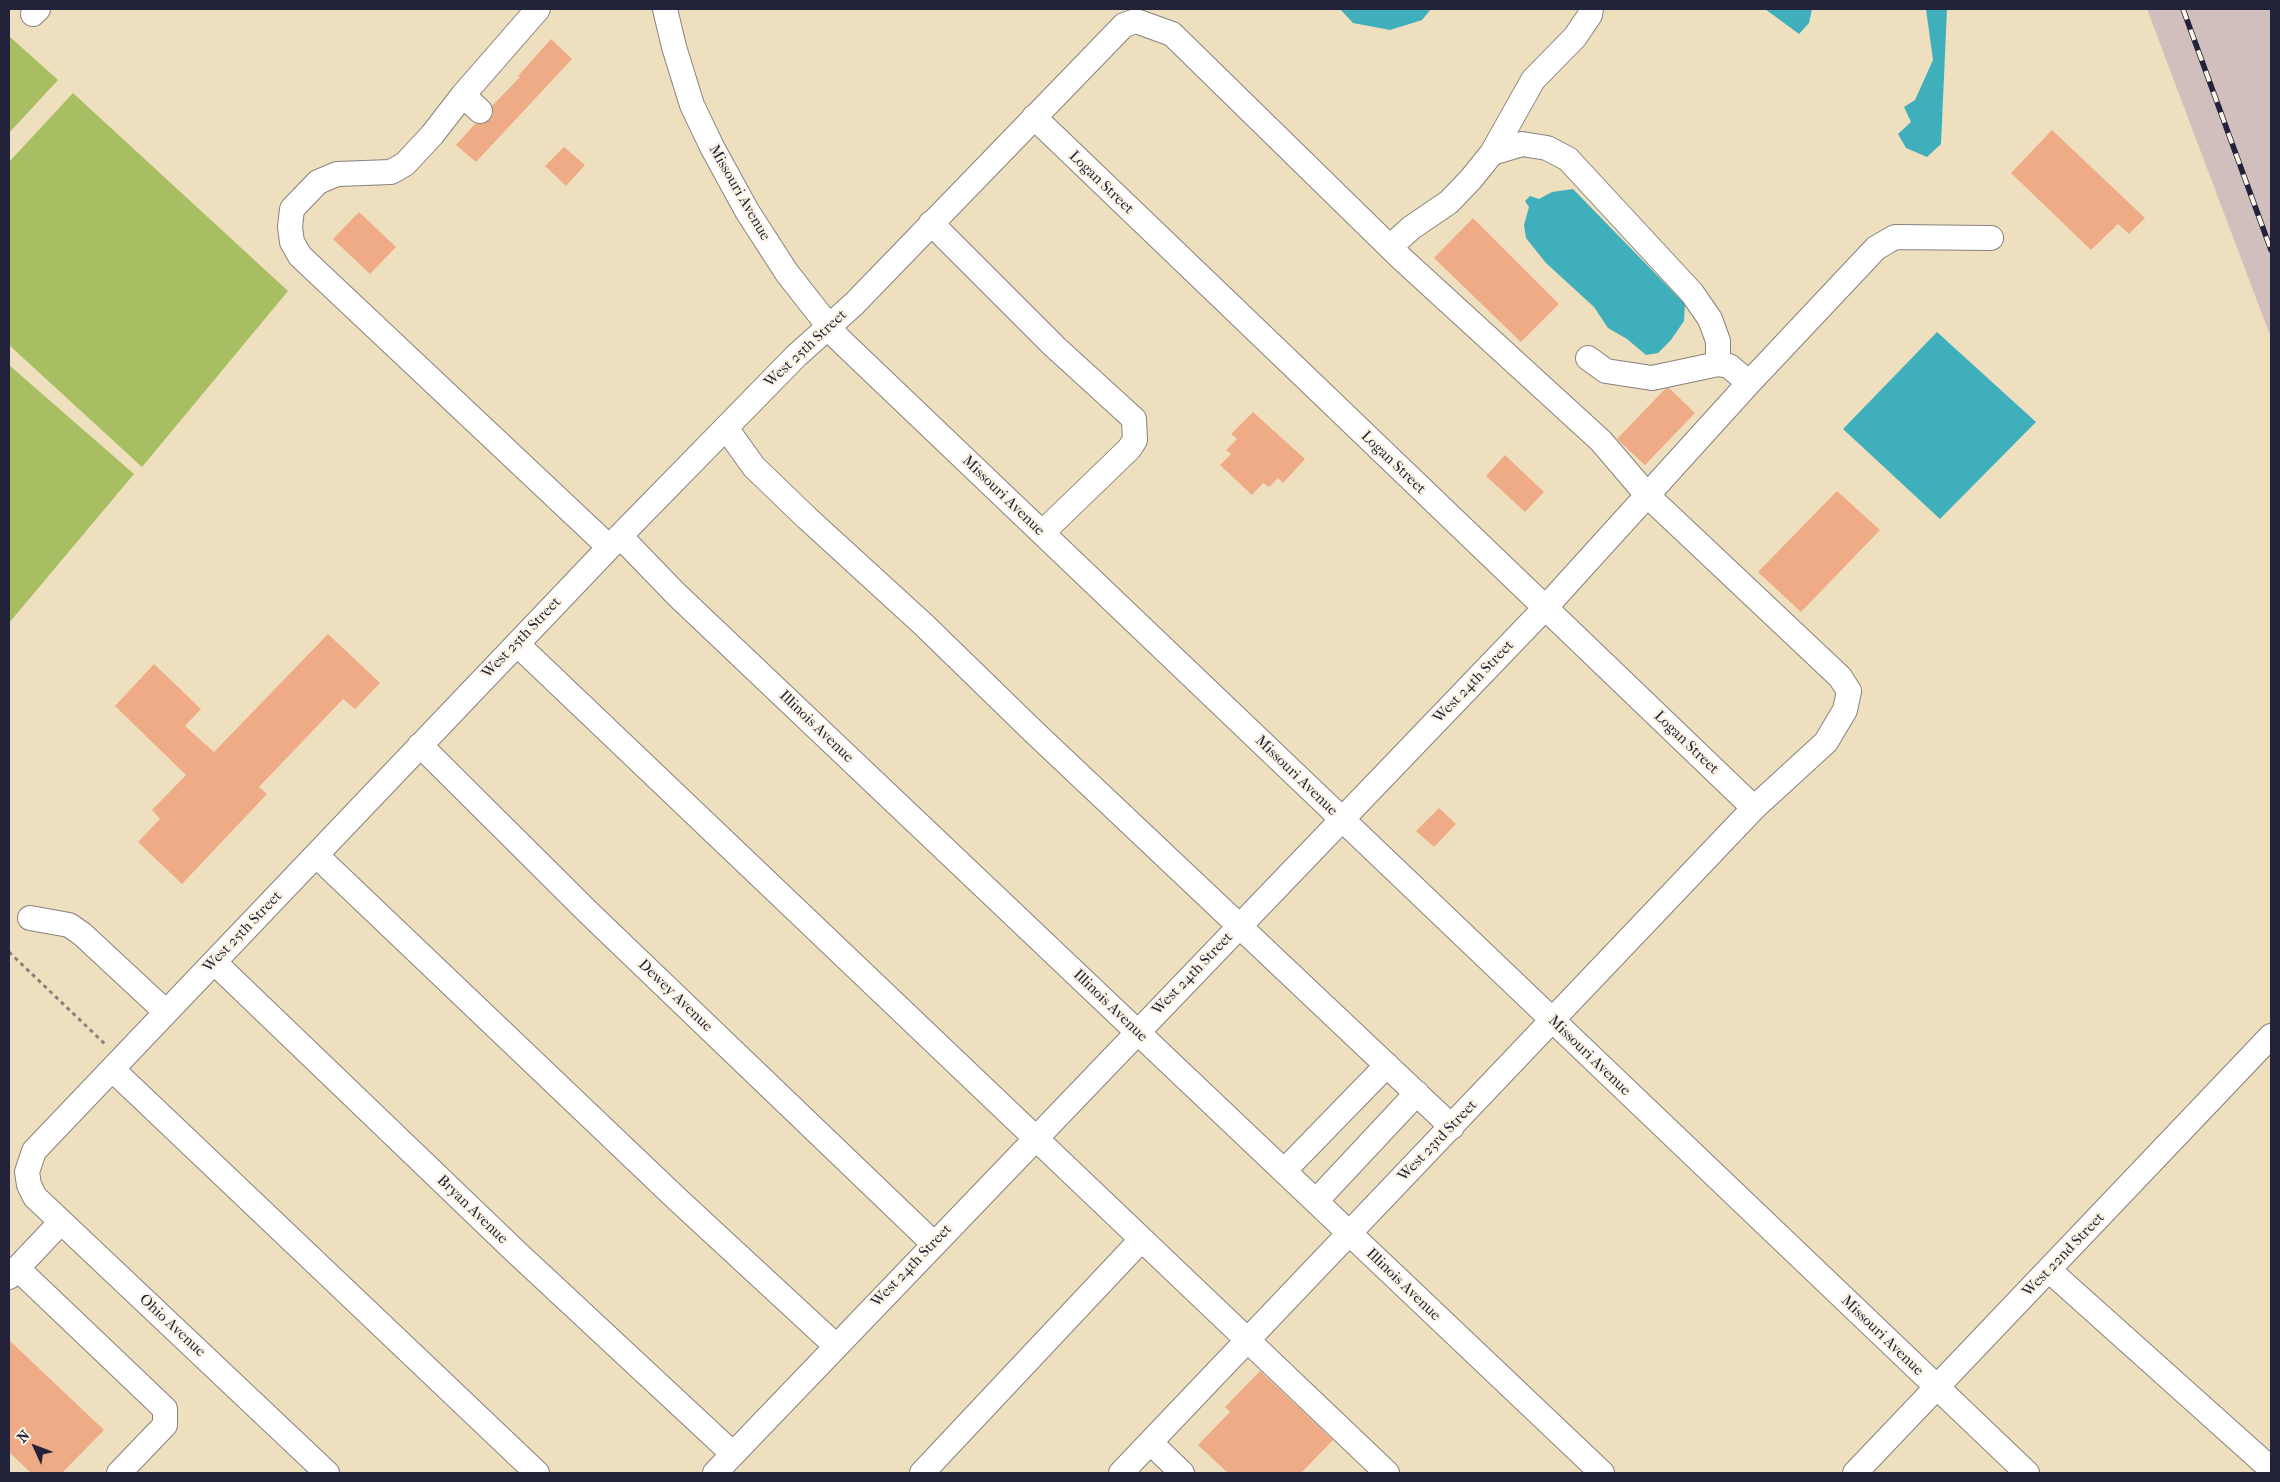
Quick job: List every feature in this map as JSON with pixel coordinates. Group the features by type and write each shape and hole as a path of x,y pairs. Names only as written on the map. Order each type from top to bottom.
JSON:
{"street":[{"name":"Illinois Avenue","path":"538,9 405,164 391,172 338,174 318,182 292,209 290,227 292,242 300,256 614,542 683,600 1602,1473"},
{"name":"Missouri Avenue","path":"665,9 674,47 692,105 712,147 747,211 787,273 829,327 1341,820 2027,1473"},
{"path":"1390,247 1411,228 1449,202 1471,179 1492,153 1533,80 1574,36 1590,15 1591,9"},
{"name":"West 25th Street","path":"27,1172 28,1164 34,1151 614,542 796,356 854,304 1132,17"},
{"name":"West 23rd Street","path":"1122,1473 1754,808 1826,742 1845,710 1849,691 1840,677 1648,496 1601,441 1390,247 1172,34 1136,21 1132,17"},
{"path":"463,95 480,111"},
{"name":"Logan Street","path":"1034,117 1754,808"},
{"path":"1492,153 1522,144 1547,148 1568,159 1692,293 1710,320 1718,341 1718,364"},
{"path":"931,223 1054,348 1134,419 1135,440 1129,449 1042,533"},
{"name":"West 24th Street","path":"715,1473 1545,608 1749,383 1876,248 1886,240 1895,237 1991,238"},
{"path":"1588,358 1606,371 1652,378 1718,364 1729,366 1749,383"},
{"path":"726,428 754,467 807,518 924,625 1034,732 1452,1126"},
{"path":"517,644 1387,1473"},
{"name":"Dewey Avenue","path":"420,745 591,915 934,1244"},
{"path":"316,855 677,1199 836,1346"},
{"path":"30,918 69,925 82,934 166,1012"},
{"name":"Bryan Avenue","path":"214,962 515,1251 733,1454"},
{"name":"West 22nd Street","path":"1855,1473 2271,1036"},
{"path":"117,1064 537,1473"},
{"path":"1284,1172 1387,1065"},
{"path":"1316,1201 1417,1093"},
{"name":"Ohio Avenue","path":"27,1172 29,1185 35,1197 327,1473"},
{"path":"61,1222 13,1273 164,1409 165,1425 119,1473"},
{"path":"922,1473 1141,1240"},
{"path":"2050,1270 2271,1469"},
{"path":"1151,1443 1182,1473"}],"path":[{"path":"9,952 117,1064"}],"shaded area":[{"path":"2147,9 2271,9 2271,338"}],"green space":[{"path":"9,36 58,80 9,133"},
{"path":"73,93 288,291 142,467 9,345 9,162"},
{"path":"9,365 134,474 9,623"}],"water":[{"path":"1340,9 1431,9 1422,20 1390,30 1353,23"},
{"path":"1765,9 1812,9 1809,23 1799,34"},
{"path":"1926,9 1947,9 1941,144 1927,157 1906,148 1898,134 1911,122 1904,107 1915,100 1933,60"},
{"path":"1573,189 1685,304 1684,321 1671,340 1658,353 1646,355 1627,339 1608,328 1594,307 1546,263 1526,238 1524,225 1529,207 1525,201 1530,196 1539,199 1552,192"},
{"path":"1937,332 2036,422 1940,519 1843,429"}],"building":[{"path":"551,39 572,59 476,162 456,145 475,124 483,124 490,120 493,114 492,106 520,77 518,76"},
{"path":"2052,130 2145,218 2129,234 2118,224 2091,250 2011,173"},
{"path":"564,147 585,165 566,186 545,166"},
{"path":"359,212 396,247 370,274 333,239"},
{"path":"1473,218 1559,304 1521,342 1434,258"},
{"path":"1669,388 1695,413 1645,465 1617,439 1665,389"},
{"path":"1253,412 1305,459 1283,483 1278,478 1269,487 1263,483 1252,495 1220,465 1231,454 1226,450 1237,439 1231,434"},
{"path":"1505,455 1544,492 1525,512 1486,476"},
{"path":"1837,491 1880,530 1801,612 1758,572"},
{"path":"328,634 380,683 355,709 343,699 259,787 267,794 182,884 138,842 160,819 152,810 186,775 115,706 154,664 201,709 185,726 214,752"},
{"path":"1439,808 1456,824 1434,847 1416,831"},
{"path":"9,1340 104,1430 62,1473 31,1473 9,1452"},
{"path":"1260,1371 1333,1440 1301,1473 1228,1473 1198,1445 1230,1412 1225,1407"}],"railway":[{"path":"2183,9 2271,250"}]}
